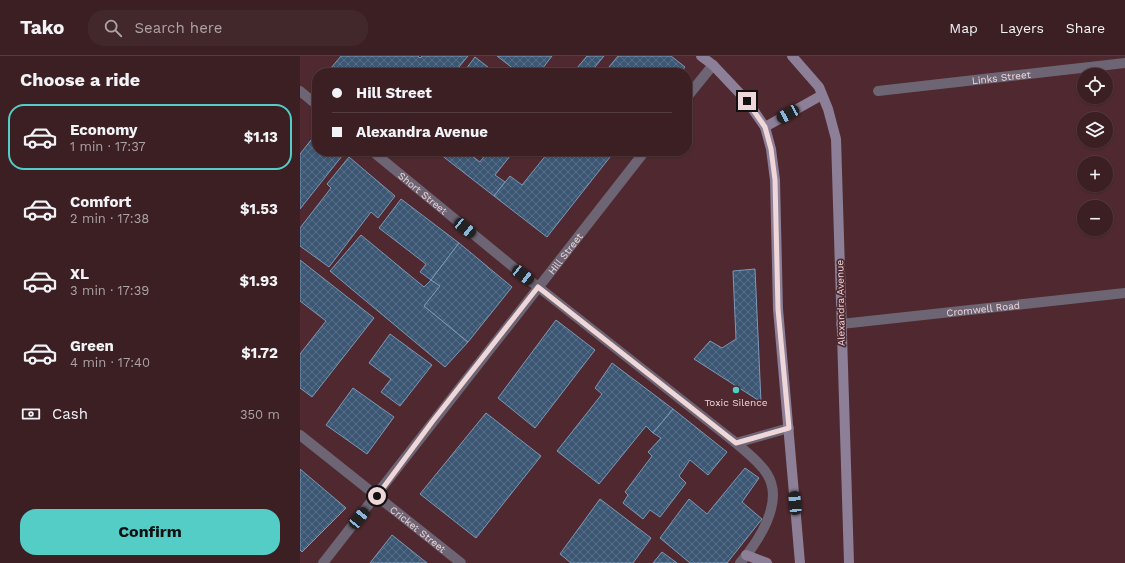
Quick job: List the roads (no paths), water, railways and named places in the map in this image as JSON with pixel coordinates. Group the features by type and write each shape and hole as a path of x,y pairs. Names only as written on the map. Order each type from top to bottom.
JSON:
{"main road":[{"path":"701,56 712,65 747,101 765,127 771,149 775,180 778,309 800,563"},
{"name":"Alexandra Avenue","path":"792,56 819,87 836,139 849,563"},
{"path":"765,127 822,95"},
{"path":"743,559 767,563"}],"street":[{"name":"Links Street","path":"878,91 1125,63"},
{"path":"692,91 712,65"},
{"path":"300,91 312,101"},
{"name":"Short Street","path":"378,156 538,287 736,443 768,474 773,494 772,503 764,527 743,559"},
{"name":"Hill Street","path":"323,563 377,496 432,422 641,156"},
{"name":"Cromwell Road","path":"841,324 1125,293"},
{"path":"736,443 789,428"},
{"name":"Cricket Street","path":"300,436 461,563"}],"place":[{"name":"Toxic Silence","path":"736,390"}]}
